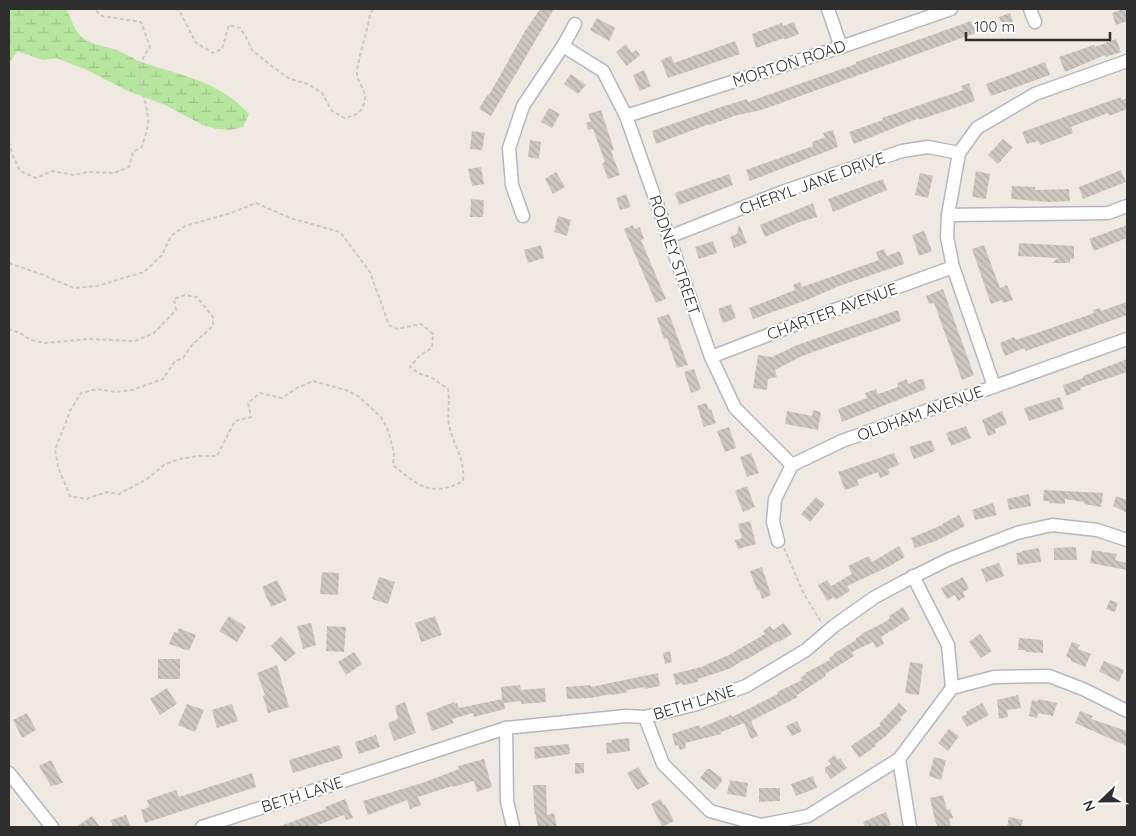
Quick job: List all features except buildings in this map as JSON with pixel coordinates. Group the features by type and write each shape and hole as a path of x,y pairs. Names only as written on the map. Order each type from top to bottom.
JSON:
{"street":[{"path":"828,9 840,47"},
{"name":"MORTON ROAD","path":"626,116 951,9"},
{"path":"1030,9 1035,22"},
{"path":"523,216 512,184 509,148 523,106 563,46 575,24"},
{"name":"RODNEY STREET","path":"563,46 603,71 626,116 711,357 736,408 792,465"},
{"path":"994,386 953,267 947,237 948,215 959,153 977,128 1035,94 1127,60"},
{"name":"CHERYL JANE DRIVE","path":"669,237 782,192 902,151 928,147 959,153"},
{"path":"948,215 1108,213 1127,206"},
{"name":"CHARTER AVENUE","path":"711,357 953,267"},
{"name":"OLDHAM AVENUE","path":"792,465 842,441 1127,339"},
{"path":"778,541 773,522 775,499 792,465"},
{"name":"BETH LANE","path":"202,827 506,728 626,716 646,717 697,704 746,686 806,650 875,597 914,576 949,559 1018,533 1052,525 1097,530 1127,540"},
{"path":"914,576 948,645 952,688"},
{"path":"646,717 663,764 710,811 761,825 808,816 899,759 952,688 994,677 1049,676 1083,689 1127,711"},
{"path":"506,728 507,801 513,827"},
{"path":"899,759 910,827"},
{"path":"9,773 52,827"}],"path":[{"path":"9,142 20,171 36,178 52,171 74,174 88,172 114,173 129,166 133,152 142,147 148,121 140,74 141,62 150,47 141,22 102,16 94,9"},
{"path":"175,9 179,10 196,43 213,53 222,49 229,25 240,28 252,50 290,79 308,84 322,93 332,111 344,118 355,116 363,106 365,95 357,75 370,14 373,9"},
{"path":"9,263 74,288 97,286 144,272 162,255 171,236 185,226 231,213 256,203 290,218 340,232 370,272 389,325 397,329 421,324 433,334 432,348 420,354 410,367 420,374 431,377 448,389 449,425 464,469 463,481 452,487 435,489 423,487 412,481 393,465 394,453 388,430 382,417 358,396 341,388 314,381 297,388 282,398 260,393 248,402 251,416 235,421 218,456 199,456 179,459 164,464 148,479 119,494 107,492 86,499 70,496 58,467 55,450 70,410 81,393 97,390 116,392 132,390 163,379 175,361 183,358 192,345 213,326 213,317 197,297 185,295 174,299 176,310 154,333 135,341 89,339 46,343 31,340 9,329"},
{"path":"778,541 785,549 804,594 827,632"}],"green space":[{"path":"9,9 66,9 76,30 86,40 120,51 140,62 200,81 225,94 249,114 243,127 231,130 216,129 203,125 165,105 126,90 85,69 56,58 43,60 17,51 9,64"}]}
